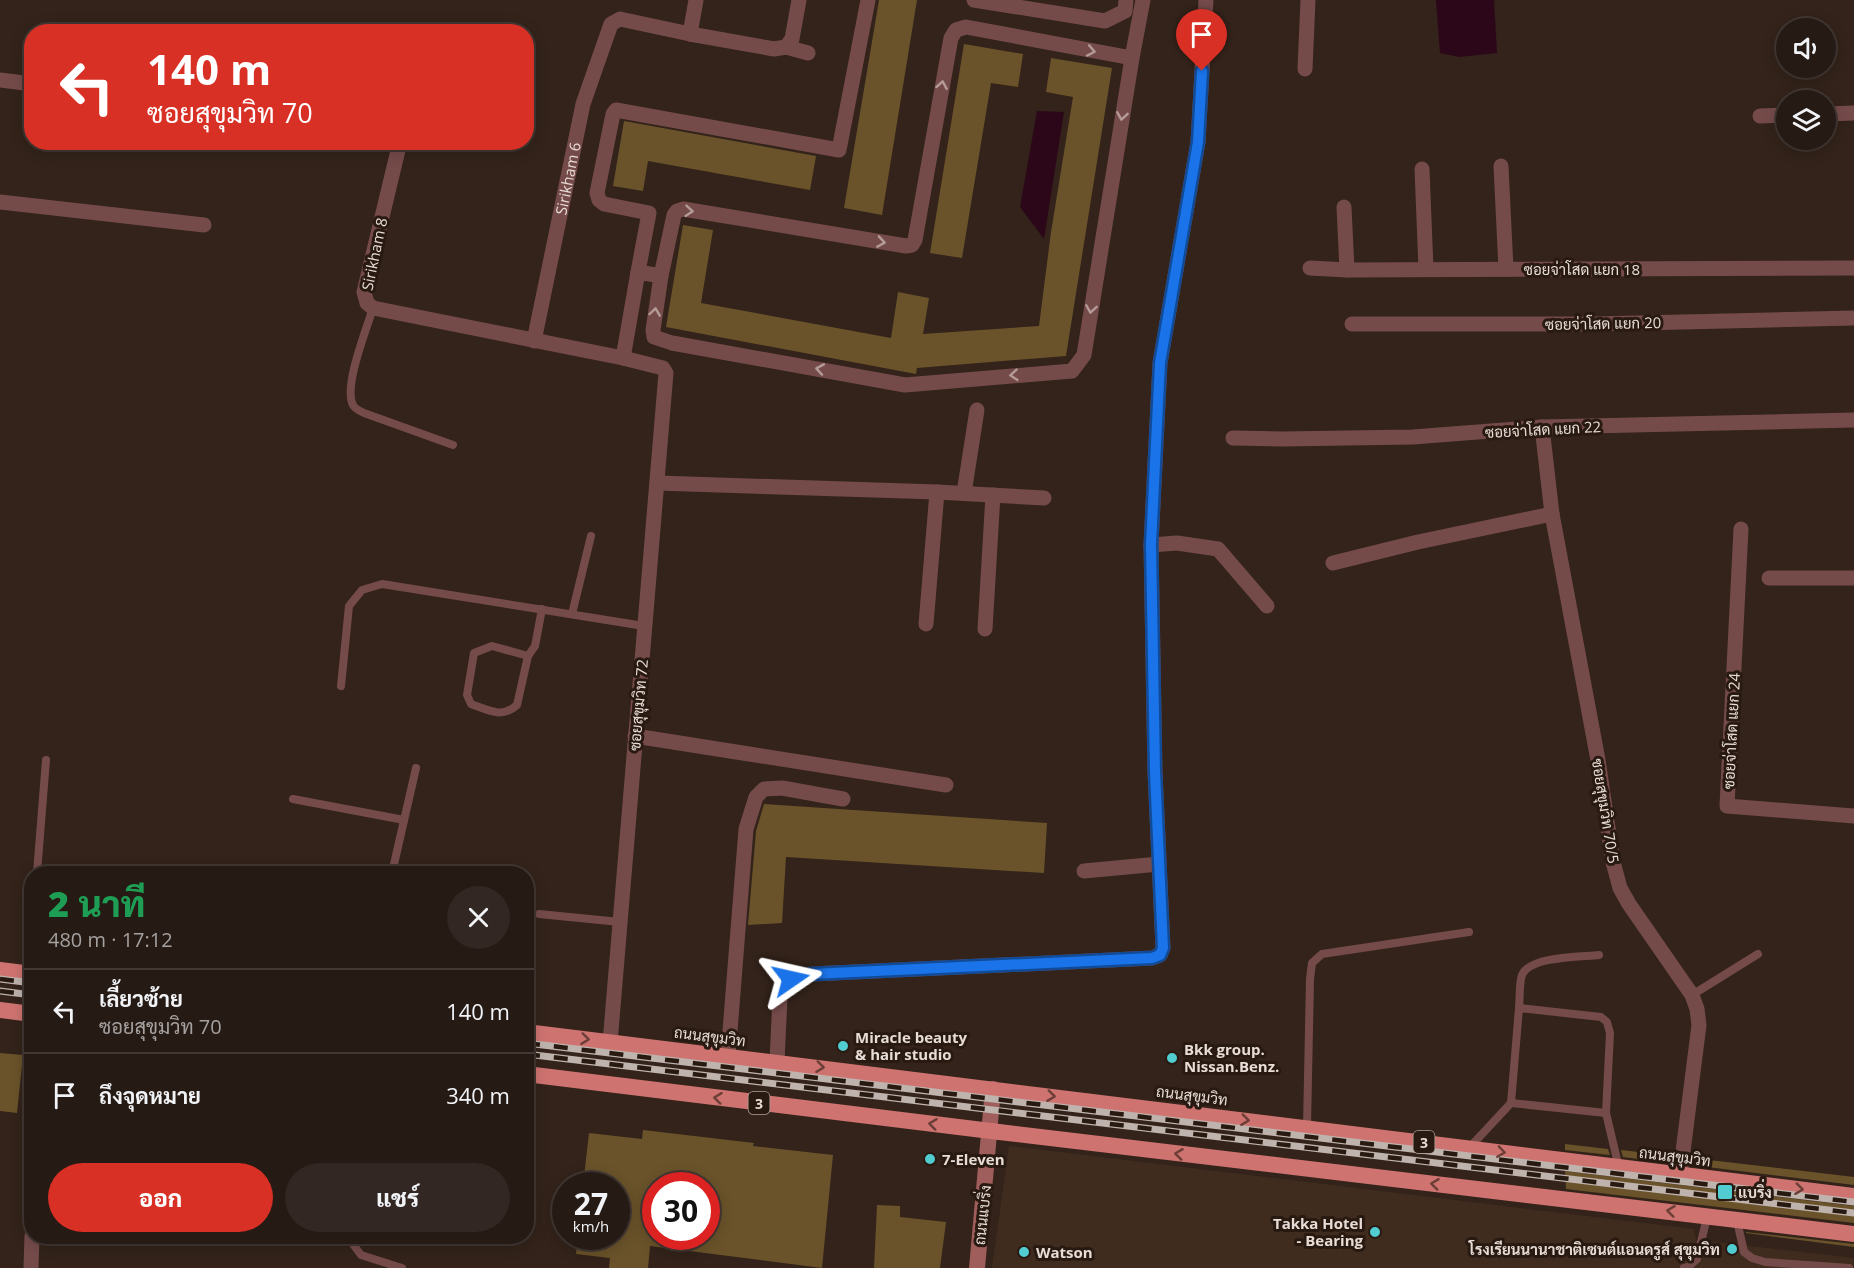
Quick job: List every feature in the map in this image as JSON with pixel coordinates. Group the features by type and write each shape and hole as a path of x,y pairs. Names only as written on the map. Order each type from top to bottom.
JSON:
{"highway":[{"path":"0,970 24,973"},
{"path":"0,1010 24,1013"},
{"name":"ถนนสุขุมวิท","path":"534,1033 1854,1196"},
{"name":"3","path":"534,1075 1854,1234"}],"main road":[{"name":"ถนนแบริ่ง","path":"977,1268 993,1089"}],"street":[{"path":"696,0 690,34 774,49 786,47 808,53"},
{"path":"786,47 792,39 799,0"},
{"path":"623,358 649,213 604,204 599,200 597,193 613,114 616,110 839,150 868,0"},
{"path":"974,0 1105,21 1125,11 1126,0"},
{"path":"1132,58 966,27 956,30 951,38 915,240 912,245 906,246 683,209 677,211 674,215 661,276 654,337 660,340 905,385 1072,370 1084,355 1143,0"},
{"path":"777,1062 780,997 791,979 812,974 1152,958 1160,955 1163,948 1155,772 1151,544 1160,363 1198,142 1206,0"},
{"path":"1305,69 1308,0"},
{"name":"Sirikham 6","path":"534,341 583,104 611,24 621,19 690,34"},
{"path":"0,80 24,83"},
{"path":"1836,114 1854,113"},
{"path":"1760,116 1776,115"},
{"name":"Sirikham 8","path":"398,150 364,292 367,303 373,308 663,368"},
{"path":"1501,166 1506,269"},
{"path":"1422,169 1426,269"},
{"path":"0,202 204,225"},
{"path":"1344,207 1347,270"},
{"name":"ซอยจ่าโสด แยก 18","path":"1310,268 1347,270 1854,268"},
{"path":"638,272 661,276"},
{"name":"ซอยจ่าโสด แยก 20","path":"1352,324 1583,324 1854,318"},
{"name":"ซอยสุขุมวิท 72","path":"610,1043 666,378 663,368"},
{"path":"964,493 977,410"},
{"name":"ซอยจ่าโสด แยก 22","path":"1233,438 1413,437 1542,427 1854,420"},
{"name":"ซอยสุขุมวิท 70/5","path":"1542,427 1552,514 1598,760 1613,862 1620,888 1629,904 1692,995 1697,1009 1699,1025 1680,1175"},
{"path":"657,483 964,493 1044,498"},
{"path":"926,624 937,492"},
{"path":"985,629 993,495"},
{"path":"1333,562 1552,514"},
{"name":"ซอยจ่าโสด แยก 24","path":"1741,529 1727,806 1854,816"},
{"path":"1151,544 1177,543 1218,549 1267,606"},
{"path":"1769,578 1854,578"},
{"path":"635,736 946,785"},
{"path":"729,1056 747,829 756,796 764,789 782,788 843,799"},
{"path":"1084,871 1159,864"},
{"path":"31,1268 32,1244"}],"lane":[{"path":"373,308 350,381 350,397 353,407 453,445"},
{"path":"572,614 591,536"},
{"path":"341,686 349,606 362,590 382,585 644,626"},
{"path":"528,656 492,646 474,653 467,695 471,704 500,713 512,710 517,705 528,656 535,646 542,609"},
{"path":"37,866 45,760"},
{"path":"394,866 416,768"},
{"path":"293,799 404,819"},
{"path":"539,914 620,922"},
{"path":"1307,1127 1312,963 1322,954 1469,932"},
{"path":"1692,995 1758,954"},
{"path":"1469,1148 1511,1103 1521,976 1533,964 1546,960 1599,955"},
{"path":"1519,1008 1601,1017 1607,1022 1610,1033 1606,1113 1619,1168"},
{"path":"1511,1103 1606,1113"},
{"path":"1684,1268 1697,1259 1707,1215"},
{"path":"1736,1219 1744,1252 1752,1258 1765,1262 1849,1268"},
{"path":"353,1244 361,1255 402,1268"}],"shaded area":[{"path":"1436,0 1494,0 1497,53 1459,57 1440,53"},
{"path":"1037,111 1064,112 1044,239 1020,207"},
{"path":"1009,1146 1694,1229 1696,1240 1854,1258 1854,1268 992,1268"}],"building":[{"path":"879,0 917,0 882,215 844,208"},
{"path":"964,44 1023,54 1018,87 991,83 962,258 930,253"},
{"path":"1051,58 1112,68 1066,356 917,368 916,374 666,327 683,225 713,230 701,303 891,338 898,292 929,298 923,334 1039,326 1051,232 1073,97 1046,92"},
{"path":"624,121 816,156 810,190 648,161 643,191 613,186"},
{"path":"764,804 1047,823 1044,873 786,857 782,923 748,925 756,831"},
{"path":"0,1053 23,1055 17,1113 0,1111"},
{"path":"643,1130 833,1155 822,1268 681,1250 720,1250 720,1172 642,1172 642,1250 650,1250 648,1268 609,1268 610,1258 576,1254 576,1250 630,1250 630,1172 584,1172 589,1133 642,1139"},
{"path":"1565,1144 1608,1149 1610,1155 1565,1150"},
{"path":"1621,1150 1673,1156 1672,1163 1623,1157"},
{"path":"1692,1158 1854,1177 1854,1185 1691,1165"},
{"path":"1565,1171 1854,1206 1854,1223 1566,1189"},
{"path":"877,1205 900,1206 900,1217 946,1222 940,1268 874,1268"},
{"path":"1746,1233 1854,1244 1854,1247"}],"railway":[{"path":"0,979 24,982"},
{"path":"0,991 24,994"},
{"path":"534,1044 1854,1202"},
{"path":"534,1055 1854,1213"}],"place":[{"name":"Miracle beauty & hair studio","path":"843,1046"},
{"name":"Bkk group. Nissan.Benz.","path":"1172,1058"},
{"name":"7-Eleven","path":"930,1159"},
{"name":"แบริ่ง","path":"1725,1192"},
{"name":"Takka Hotel - Bearing","path":"1375,1232"},
{"name":"โรงเรียนนานาชาติเซนต์แอนดรูส์ สุขุมวิท","path":"1732,1249"},
{"name":"Watson","path":"1024,1252"}],"route":[{"path":"791,979 812,974 1152,958 1160,955 1163,948 1155,772 1151,544 1160,363 1198,142 1202,71"}]}
